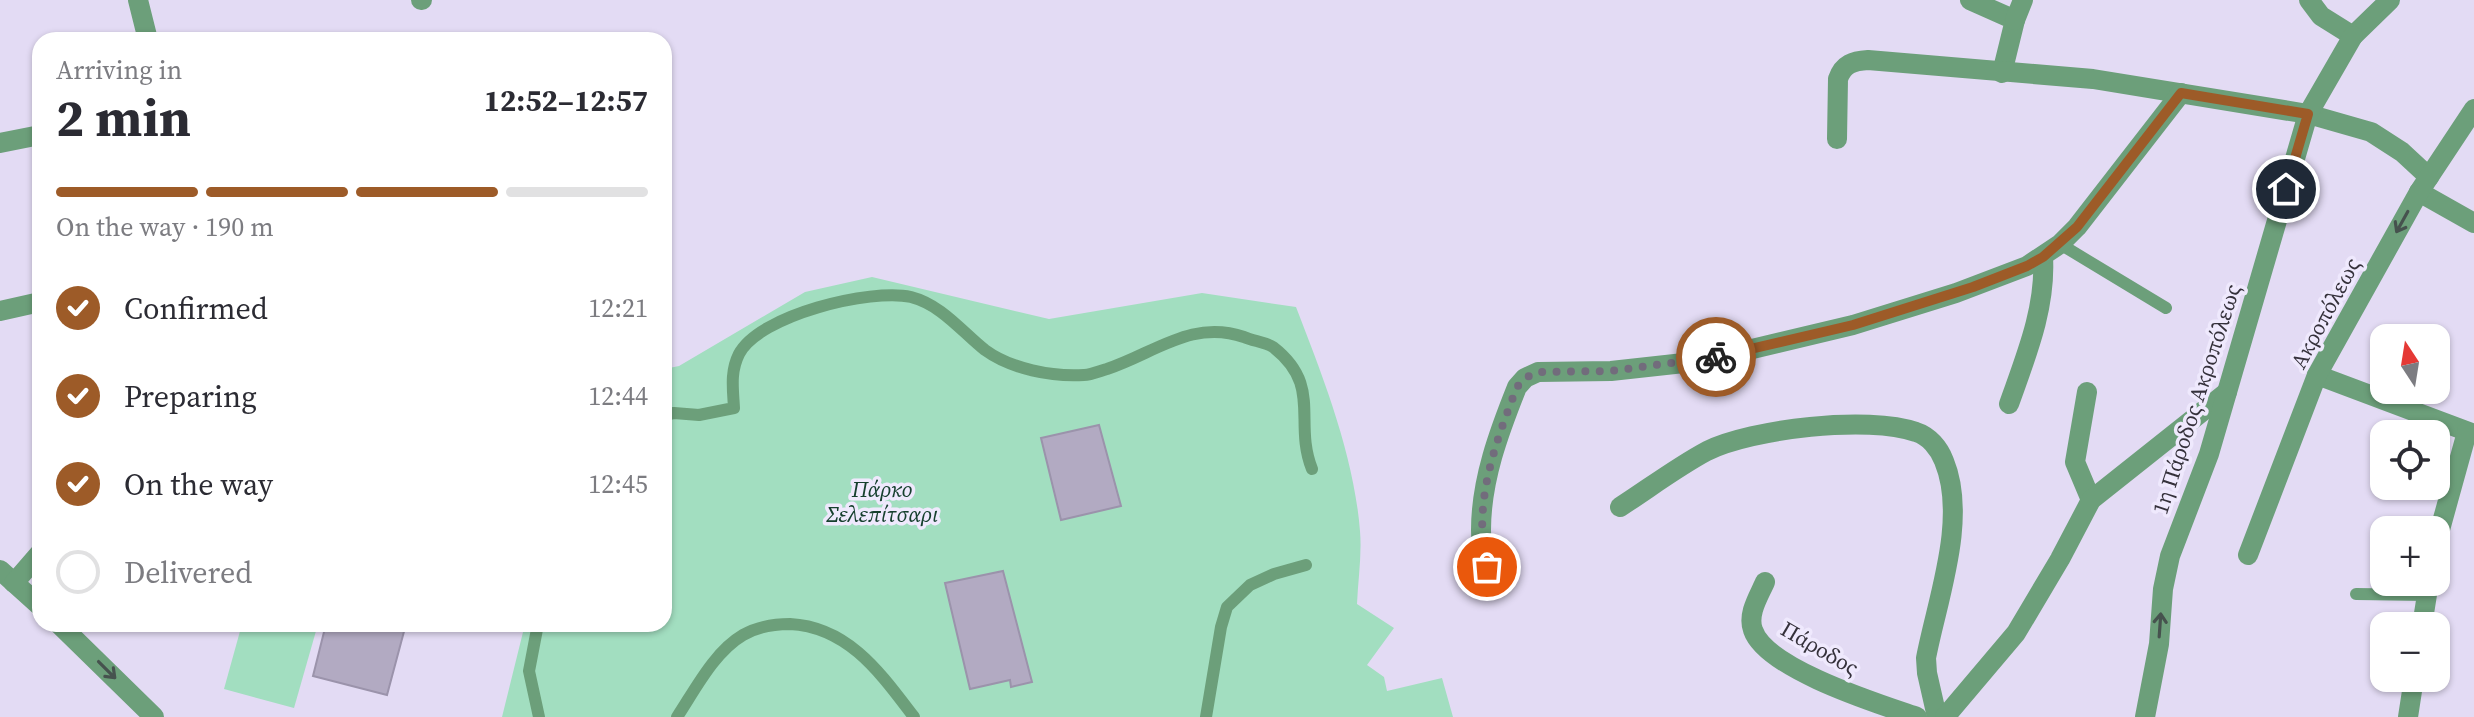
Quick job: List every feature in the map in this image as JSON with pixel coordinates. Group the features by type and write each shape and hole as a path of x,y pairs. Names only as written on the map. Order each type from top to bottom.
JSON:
{"street":[{"path":"138,0 146,32"},
{"path":"1970,0 2015,20"},
{"path":"2002,73 2023,0"},
{"path":"2309,0 2321,16 2353,36"},
{"name":"1η Πάροδος Ακροπόλεως","path":"2147,710 2170,556 2209,454 2308,114 2353,36 2390,0"},
{"path":"1837,139 1838,79 1841,70 1848,64 1868,60 2093,79 2308,114 2371,132 2402,152 2424,184 2474,223"},
{"path":"1491,584 1481,528 1487,473 1517,387 1525,378 1538,372 1656,367 1732,354 1883,316 1979,285 2043,257 2060,244 2077,227 2181,93"},
{"name":"Ακροπόλεως","path":"2248,555 2317,375 2424,184 2474,109"},
{"path":"0,143 32,137"},
{"path":"2009,404 2035,329 2044,273 2043,257"},
{"path":"0,311 32,304"},
{"path":"2317,375 2471,433 2445,516"},
{"path":"2087,392 2075,462 2091,500"},
{"path":"1945,717 2016,633 2091,500 2227,392"},
{"path":"1620,507 1707,451 1756,434 1783,429 1865,425 1918,432 1938,451 1951,487 1952,532 1948,565 1926,658 1937,717"},
{"path":"32,559 7,576 32,599"},
{"name":"Πάροδος","path":"1765,582 1752,618 1753,631 1767,649 1831,687 1917,717"},
{"path":"67,632 154,717"},
{"path":"2408,717 2412,692"}],"lane":[{"path":"2060,244 2166,308"},
{"path":"672,413 699,415 734,408 732,375 740,352 765,328 805,310 853,300 911,297 933,307 968,332 985,349 1006,361 1046,373 1086,376 1134,360 1178,337 1204,331 1228,331 1270,345 1295,368 1303,385 1306,449 1312,469"},
{"path":"1206,717 1227,607 1250,585 1306,565"},
{"path":"2356,594 2370,593"},
{"path":"677,717 718,657 730,646 741,636 764,626 779,624 810,625 838,636 862,654 914,717"},
{"path":"536,632 529,671 539,717"}],"green space":[{"name":"Πάρκο Σελεπίτσαρι","path":"872,277 1049,319 1202,293 1296,307 1336,417 1357,502 1360,558 1357,604 1394,628 1367,665 1384,677 1387,691 1442,678 1453,717 502,717 523,632 672,632 672,367 805,292"},
{"path":"240,632 316,632 294,708 224,689"}],"building":[{"path":"1099,425 1121,506 1061,520 1041,438"},
{"path":"1003,571 1032,682 1011,687 1010,680 970,689 945,583"},
{"path":"324,632 404,632 387,695 313,676"}],"way so far":[{"path":"1487,567 1481,528 1487,473 1517,387 1525,378 1538,372 1611,371 1716,357"}],"route":[{"path":"1716,357 1853,325 1956,293 2043,257 2077,227 2181,93 2308,114 2286,189"}]}
